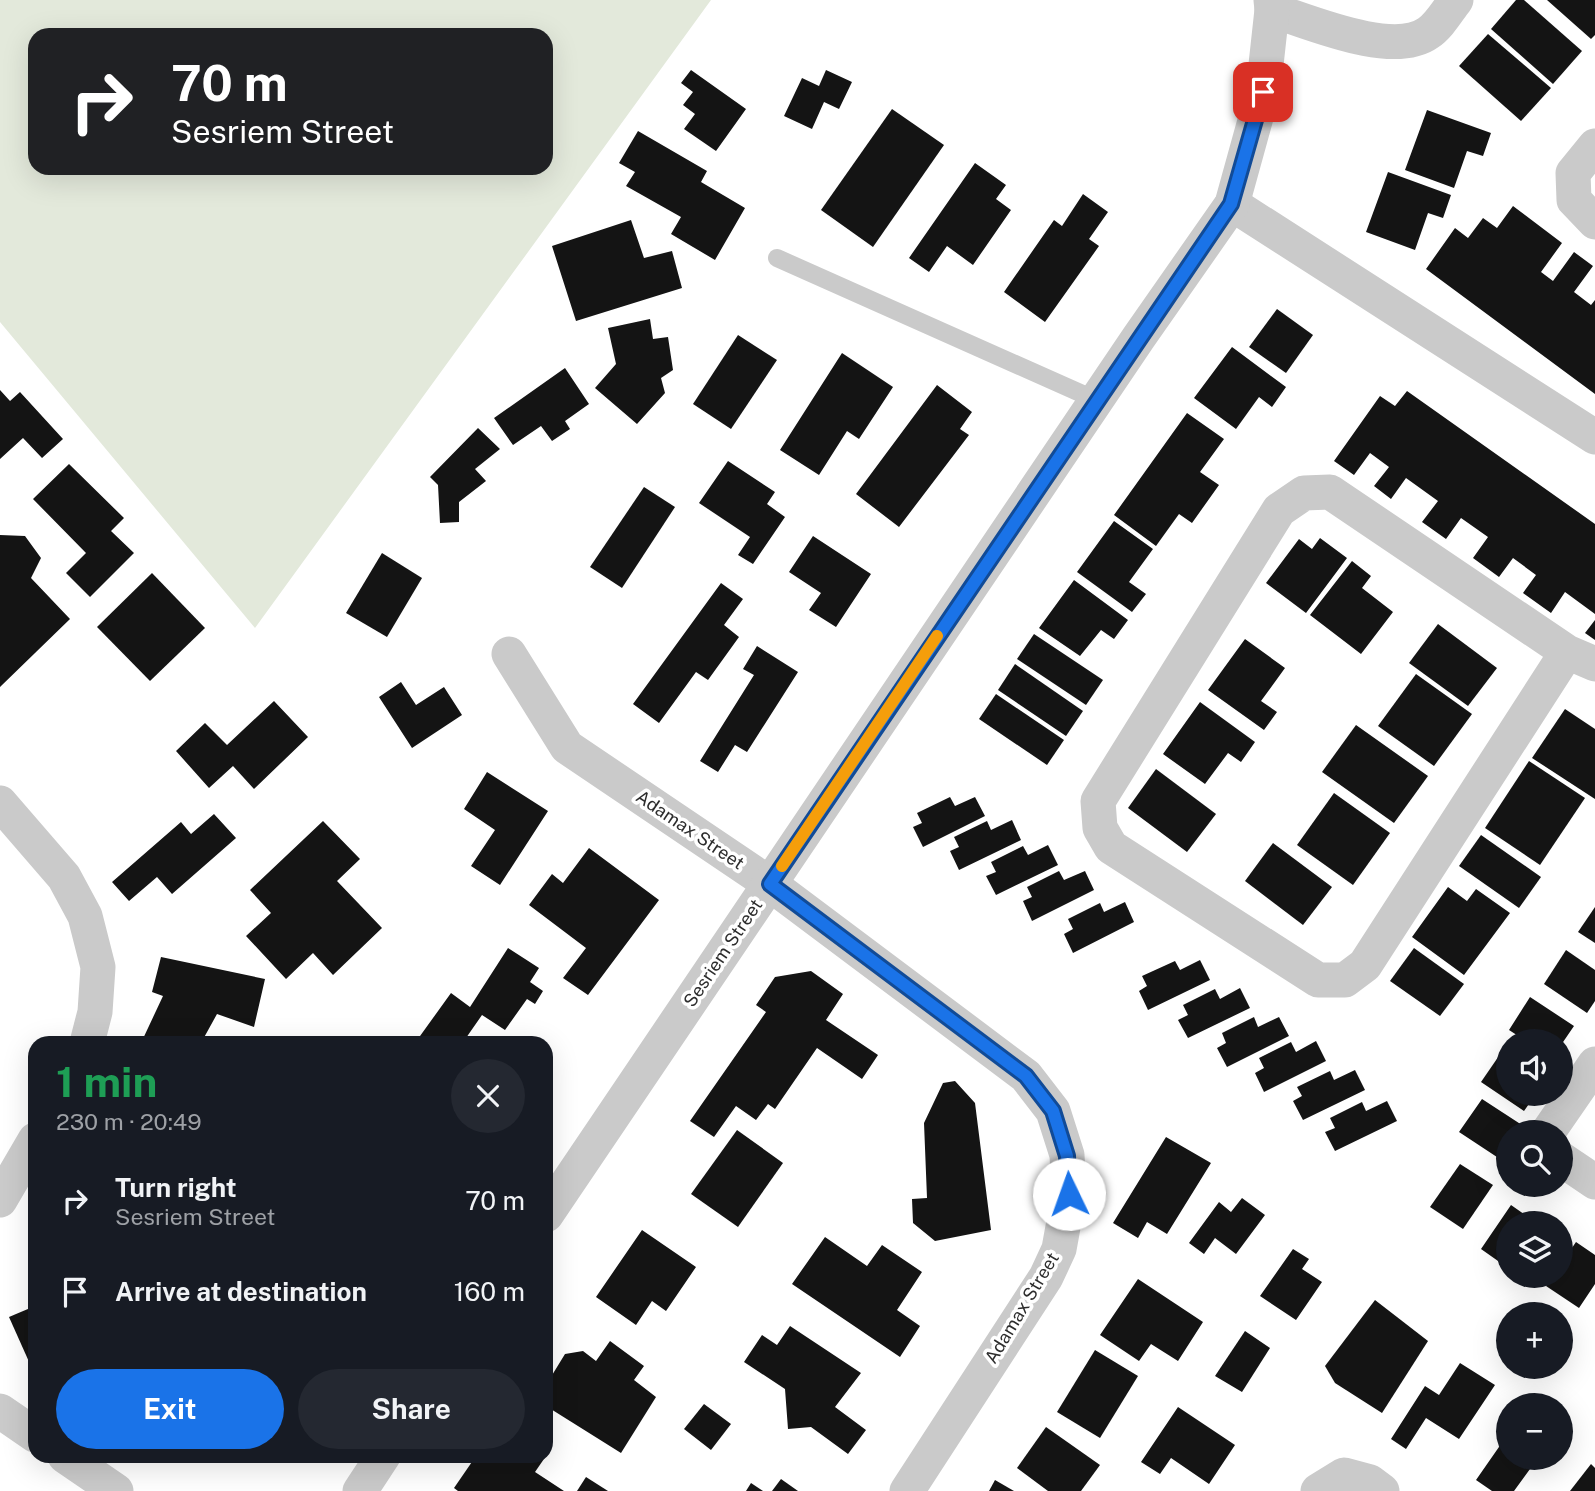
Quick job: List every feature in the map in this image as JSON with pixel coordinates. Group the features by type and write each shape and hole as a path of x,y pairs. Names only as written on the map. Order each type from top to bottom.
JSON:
{"street":[{"path":"1271,5 1361,38 1399,43 1428,33 1456,0"},
{"name":"Sesriem Street","path":"553,1205 1231,204 1263,92 1271,5"},
{"path":"1595,146 1573,173 1574,200 1595,222"},
{"path":"1231,204 1595,437"},
{"path":"1330,492 1581,658 1365,965 1345,979 1318,980 1111,847 1100,828 1098,801 1279,510 1304,493 1330,492"},
{"name":"Adamax Street","path":"509,654 567,747 770,884 1026,1076 1053,1111 1067,1156 1069,1194 1059,1249 1046,1277 907,1491"},
{"path":"0,803 64,877 85,916 98,967 95,1012 89,1036"},
{"path":"1557,1120 1595,1064"},
{"path":"0,1200 28,1152"},
{"path":"1573,1167 1595,1182"},
{"path":"0,1411 28,1430"},
{"path":"75,1463 116,1491"},
{"path":"360,1491 378,1463"},
{"path":"1318,1491 1344,1475 1370,1482 1382,1491"}],"lane":[{"path":"776,258 1096,400"}],"shaded area":[{"path":"0,0 711,0 255,628 0,322"}],"building":[{"path":"1516,0 1524,0 1582,51 1553,84 1491,29"},
{"path":"1547,0 1595,0 1595,35 1591,39"},
{"path":"1488,34 1551,88 1521,121 1459,66"},
{"path":"691,70 746,109 716,151 684,129 695,114 683,105 693,92 681,83"},
{"path":"826,70 852,82 839,109 824,102 812,129 784,116 802,78 819,86"},
{"path":"892,109 944,145 873,247 821,210"},
{"path":"1427,110 1491,133 1483,156 1467,151 1454,188 1405,170"},
{"path":"638,131 707,171 701,182 745,208 715,260 671,234 681,217 626,186 635,172 619,163"},
{"path":"975,163 1006,185 996,199 1011,210 973,265 947,246 929,272 909,258"},
{"path":"1388,172 1451,195 1443,218 1428,213 1415,250 1366,232"},
{"path":"1083,194 1108,212 1089,239 1099,246 1045,322 1004,292 1054,220 1062,226"},
{"path":"1513,206 1562,243 1541,272 1553,281 1574,252 1593,266 1574,292 1591,305 1595,300 1595,394 1426,269 1455,228 1468,238 1483,218 1497,228"},
{"path":"631,220 644,258 672,251 682,288 576,321 552,246"},
{"path":"1277,309 1313,335 1286,373 1249,347"},
{"path":"650,319 653,339 668,337 673,370 661,378 665,393 637,424 595,388 616,364 608,328"},
{"path":"738,335 777,360 731,429 693,404"},
{"path":"1232,347 1286,387 1272,407 1259,397 1236,429 1194,398"},
{"path":"842,353 893,387 859,439 847,431 819,475 780,450"},
{"path":"565,368 589,404 565,421 570,429 552,441 541,426 513,445 494,418"},
{"path":"937,385 972,412 960,429 969,435 899,527 856,494"},
{"path":"0,390 10,401 20,392 63,439 42,458 23,438 0,459"},
{"path":"1407,391 1595,524 1595,614 1565,592 1551,613 1523,593 1536,575 1513,558 1499,577 1473,558 1488,537 1461,518 1446,539 1422,522 1438,501 1406,478 1391,499 1374,486 1389,467 1370,453 1354,475 1334,461 1380,396 1395,406"},
{"path":"1187,413 1224,439 1200,472 1219,485 1192,523 1179,514 1156,546 1114,515"},
{"path":"478,428 500,449 475,469 486,481 459,502 459,522 440,523 438,485 430,477"},
{"path":"728,461 775,492 767,504 785,517 753,564 738,555 750,537 699,503"},
{"path":"69,464 124,518 111,531 134,553 90,597 66,573 86,553 33,499"},
{"path":"644,487 675,507 622,588 590,567"},
{"path":"1114,521 1153,549 1129,582 1146,594 1132,612 1077,572"},
{"path":"0,535 25,536 41,558 31,578 70,619 0,687"},
{"path":"813,536 871,574 836,627 809,610 821,593 789,572"},
{"path":"1320,538 1347,558 1306,613 1266,583 1299,539 1312,549"},
{"path":"382,553 422,578 387,637 346,613"},
{"path":"1352,561 1371,576 1362,588 1393,612 1361,654 1310,615"},
{"path":"152,573 205,628 150,681 97,627"},
{"path":"1074,580 1128,620 1114,639 1101,630 1080,656 1039,628"},
{"path":"721,583 743,599 724,625 739,637 708,680 696,672 659,723 633,704"},
{"path":"1595,620 1595,640 1585,633"},
{"path":"1438,624 1497,668 1468,706 1409,663"},
{"path":"1034,634 1103,680 1086,705 1017,659"},
{"path":"1245,639 1285,668 1261,701 1277,712 1264,730 1208,690"},
{"path":"757,646 798,672 747,752 735,745 718,772 700,761 754,675 743,669"},
{"path":"1015,664 1083,711 1066,736 998,690"},
{"path":"1416,674 1472,714 1434,766 1378,726"},
{"path":"401,682 416,705 444,687 462,715 412,748 379,697"},
{"path":"996,694 1064,740 1047,765 979,719"},
{"path":"274,701 308,737 254,789 233,766 209,788 176,751 205,723 227,745"},
{"path":"1200,702 1255,742 1241,762 1228,753 1205,784 1163,754"},
{"path":"1565,709 1595,729 1595,799 1532,758"},
{"path":"1356,725 1428,776 1394,823 1322,772"},
{"path":"1529,761 1585,798 1540,865 1485,828"},
{"path":"1156,769 1216,814 1187,852 1128,808"},
{"path":"487,772 548,811 500,885 471,866 495,830 464,809"},
{"path":"1334,793 1390,833 1353,885 1297,845"},
{"path":"950,797 955,806 975,797 985,816 923,847 913,827 922,823 917,813"},
{"path":"214,814 236,838 172,894 157,877 129,901 112,882 181,822 191,834"},
{"path":"1012,820 1021,840 959,870 950,851 959,847 954,837 987,821 991,830"},
{"path":"323,821 360,859 337,881 382,928 333,975 313,953 286,979 246,936 271,913 250,890"},
{"path":"1481,835 1541,877 1519,908 1459,866"},
{"path":"1273,843 1332,887 1303,925 1245,881"},
{"path":"1048,845 1058,865 996,895 986,876 996,872 991,862 1023,846 1028,855"},
{"path":"589,848 659,900 588,995 563,978 586,948 529,905 552,874 563,883"},
{"path":"1059,871 1064,880 1085,871 1094,890 1032,921 1023,901 1032,897 1027,887"},
{"path":"1448,887 1467,901 1476,889 1510,913 1464,975 1412,937"},
{"path":"1125,902 1134,922 1073,953 1064,934 1073,929 1068,919 1100,903 1104,912"},
{"path":"1595,907 1595,943 1578,932"},
{"path":"508,948 539,968 530,982 543,991 535,1004 527,999 505,1030 482,1015 467,1036 420,1036 451,993 470,1007"},
{"path":"1414,948 1464,984 1440,1016 1390,981"},
{"path":"1566,950 1595,970 1595,1001 1587,1013 1544,984"},
{"path":"161,957 265,979 254,1027 217,1014 205,1036 144,1036 163,996 152,992"},
{"path":"1200,960 1210,980 1148,1010 1139,991 1147,986 1142,976 1175,961 1180,970"},
{"path":"811,971 843,994 826,1020 878,1055 862,1079 817,1048 775,1109 768,1104 756,1120 736,1106 714,1137 690,1121 766,1012 756,1005 775,977"},
{"path":"1240,988 1250,1008 1188,1038 1178,1020 1188,1015 1183,1005 1215,989 1220,999"},
{"path":"1530,997 1574,1026 1572,1029 1510,1029"},
{"path":"1254,1017 1258,1027 1279,1017 1289,1036 1227,1067 1217,1048 1226,1043 1222,1033"},
{"path":"1316,1041 1326,1061 1264,1092 1255,1073 1264,1068 1259,1058 1291,1042 1296,1052"},
{"path":"1496,1060 1496,1092 1481,1082"},
{"path":"1355,1070 1365,1090 1303,1120 1293,1101 1302,1096 1297,1087 1330,1071 1334,1080"},
{"path":"955,1081 975,1103 991,1230 935,1241 913,1223 912,1199 927,1198 924,1123 943,1083"},
{"path":"1482,1099 1514,1120 1496,1120 1496,1156 1459,1132"},
{"path":"1387,1101 1397,1121 1335,1151 1325,1132 1335,1128 1330,1118 1362,1102 1366,1111"},
{"path":"737,1130 783,1163 738,1227 691,1194"},
{"path":"1166,1137 1211,1163 1167,1234 1147,1222 1138,1238 1113,1223"},
{"path":"1460,1164 1493,1185 1463,1229 1430,1207"},
{"path":"1242,1198 1265,1215 1236,1254 1215,1238 1204,1254 1189,1243 1219,1202 1231,1212"},
{"path":"1511,1205 1520,1211 1507,1211"},
{"path":"1496,1227 1496,1260 1481,1249"},
{"path":"642,1230 696,1267 666,1311 652,1301 636,1325 596,1297"},
{"path":"825,1237 867,1266 882,1245 922,1272 897,1310 920,1326 900,1357 792,1284"},
{"path":"1576,1242 1595,1255 1595,1284 1579,1308 1549,1288 1573,1288 1573,1246"},
{"path":"1293,1249 1309,1259 1302,1269 1322,1282 1296,1320 1260,1296"},
{"path":"1138,1279 1203,1322 1178,1361 1151,1344 1139,1361 1100,1335"},
{"path":"1375,1300 1428,1341 1382,1413 1335,1383 1325,1366"},
{"path":"28,1309 28,1360 9,1317"},
{"path":"790,1326 861,1373 835,1407 866,1430 848,1454 811,1427 788,1429 785,1389 744,1362 762,1335 777,1345"},
{"path":"1245,1331 1270,1348 1242,1392 1215,1376"},
{"path":"610,1341 644,1366 634,1380 656,1397 621,1453 553,1410 553,1374 565,1354 583,1351 596,1361"},
{"path":"1095,1350 1138,1376 1100,1438 1057,1412"},
{"path":"1460,1363 1495,1385 1459,1439 1426,1418 1406,1449 1391,1439 1425,1386 1439,1395"},
{"path":"704,1404 731,1424 711,1450 684,1429"},
{"path":"1178,1407 1235,1445 1209,1484 1171,1458 1160,1474 1141,1462"},
{"path":"1046,1427 1100,1465 1081,1491 1048,1491 1017,1468"},
{"path":"1496,1451 1496,1470 1529,1470 1514,1491 1492,1491 1476,1480"},
{"path":"471,1463 541,1463 535,1472 564,1491 458,1491 454,1488"},
{"path":"1591,1464 1595,1468 1595,1491 1570,1491"},
{"path":"586,1477 608,1491 577,1491"},
{"path":"781,1479 798,1491 772,1491"},
{"path":"995,1480 1014,1491 989,1491"},
{"path":"751,1483 763,1491 746,1491"}],"slow traffic":[{"path":"782,866 937,636"}],"route":[{"path":"1069,1194 1067,1156 1053,1111 1026,1076 770,884 1231,204 1263,92"}]}
